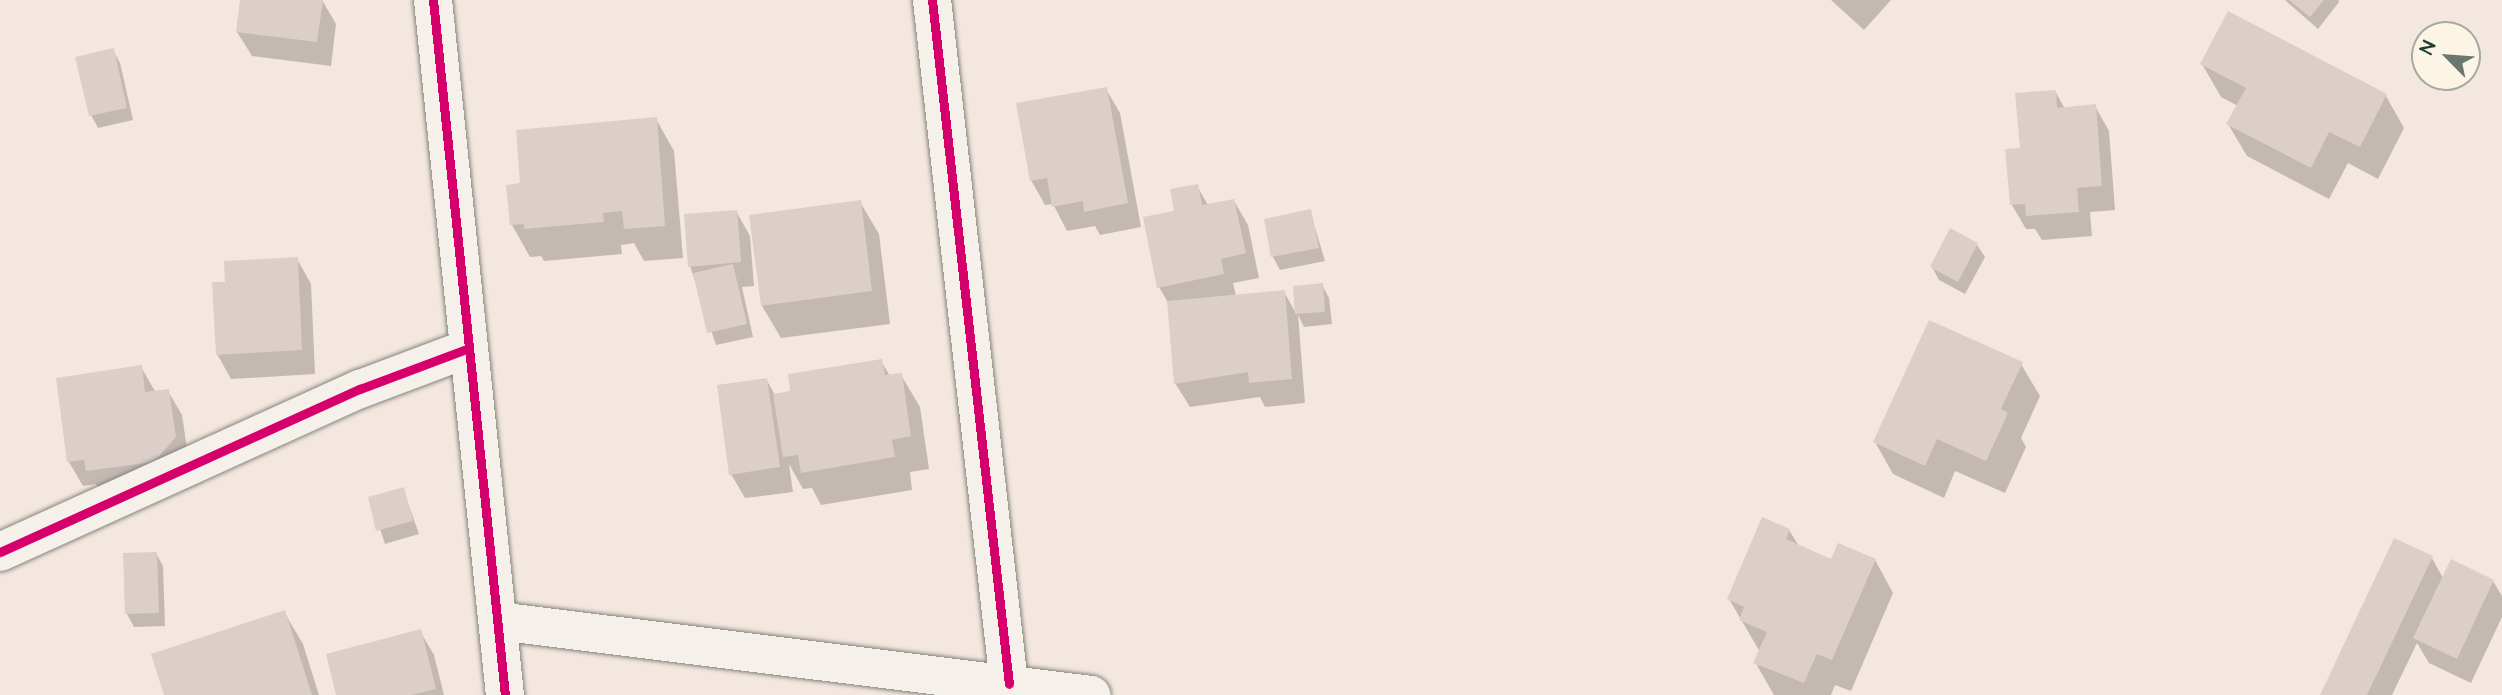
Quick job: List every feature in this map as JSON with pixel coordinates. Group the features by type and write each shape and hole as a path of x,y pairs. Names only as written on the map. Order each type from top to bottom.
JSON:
{"street":[{"path":"433,0 505,695"},
{"path":"932,0 1009,684"},
{"path":"0,552 360,389 469,348"},
{"path":"498,621 1091,695"}],"building":[{"path":"240,0 323,0 317,42 236,32"},
{"path":"2289,0 2324,0 2310,17"},
{"path":"2228,11 2387,94 2360,147 2329,132 2311,168 2226,124 2246,88 2200,64"},
{"path":"114,48 127,108 89,116 75,57"},
{"path":"1107,87 1128,203 1084,212 1083,201 1052,207 1047,178 1030,181 1016,103"},
{"path":"2056,90 2057,108 2096,104 2102,186 2077,188 2079,212 2026,216 2025,204 2010,205 2005,149 2020,148 2015,93"},
{"path":"657,117 665,226 624,229 622,211 603,213 604,222 524,229 524,224 510,225 506,185 520,183 516,130"},
{"path":"1198,184 1202,205 1234,199 1246,253 1221,259 1224,274 1157,288 1143,217 1174,211 1170,189"},
{"path":"861,200 872,291 761,306 749,215"},
{"path":"1311,209 1319,248 1271,257 1264,219"},
{"path":"737,210 741,262 688,267 684,214"},
{"path":"1950,228 1978,243 1958,282 1930,267"},
{"path":"298,257 302,350 216,355 212,282 225,282 224,261"},
{"path":"733,264 747,324 707,333 693,273"},
{"path":"1323,283 1325,312 1295,314 1293,286"},
{"path":"1285,290 1292,379 1249,383 1248,372 1174,384 1167,301"},
{"path":"1929,320 2023,362 2001,409 2008,413 1986,461 1937,439 1925,466 1873,442"},
{"path":"882,359 885,375 902,373 911,436 892,440 895,457 801,473 798,455 783,457 773,394 790,391 788,374"},
{"path":"142,365 145,392 169,389 176,437 154,462 86,471 84,460 67,462 56,378"},
{"path":"767,378 780,467 729,475 717,385"},
{"path":"404,487 413,521 376,531 368,497"},
{"path":"1762,517 1790,529 1786,539 1831,559 1838,543 1876,559 1832,660 1817,654 1804,683 1753,663 1767,632 1739,620 1744,607 1727,599"},
{"path":"2394,538 2433,556 2367,695 2320,695"},
{"path":"157,552 159,613 125,614 123,553"},
{"path":"2451,559 2494,580 2457,659 2413,638"},
{"path":"285,610 312,695 164,695 151,654"},
{"path":"421,629 436,689 411,695 336,695 326,654"}],"cycle path":[{"path":"433,0 505,695"},
{"path":"932,0 1009,684"},
{"path":"0,552 360,389 469,348"}]}
